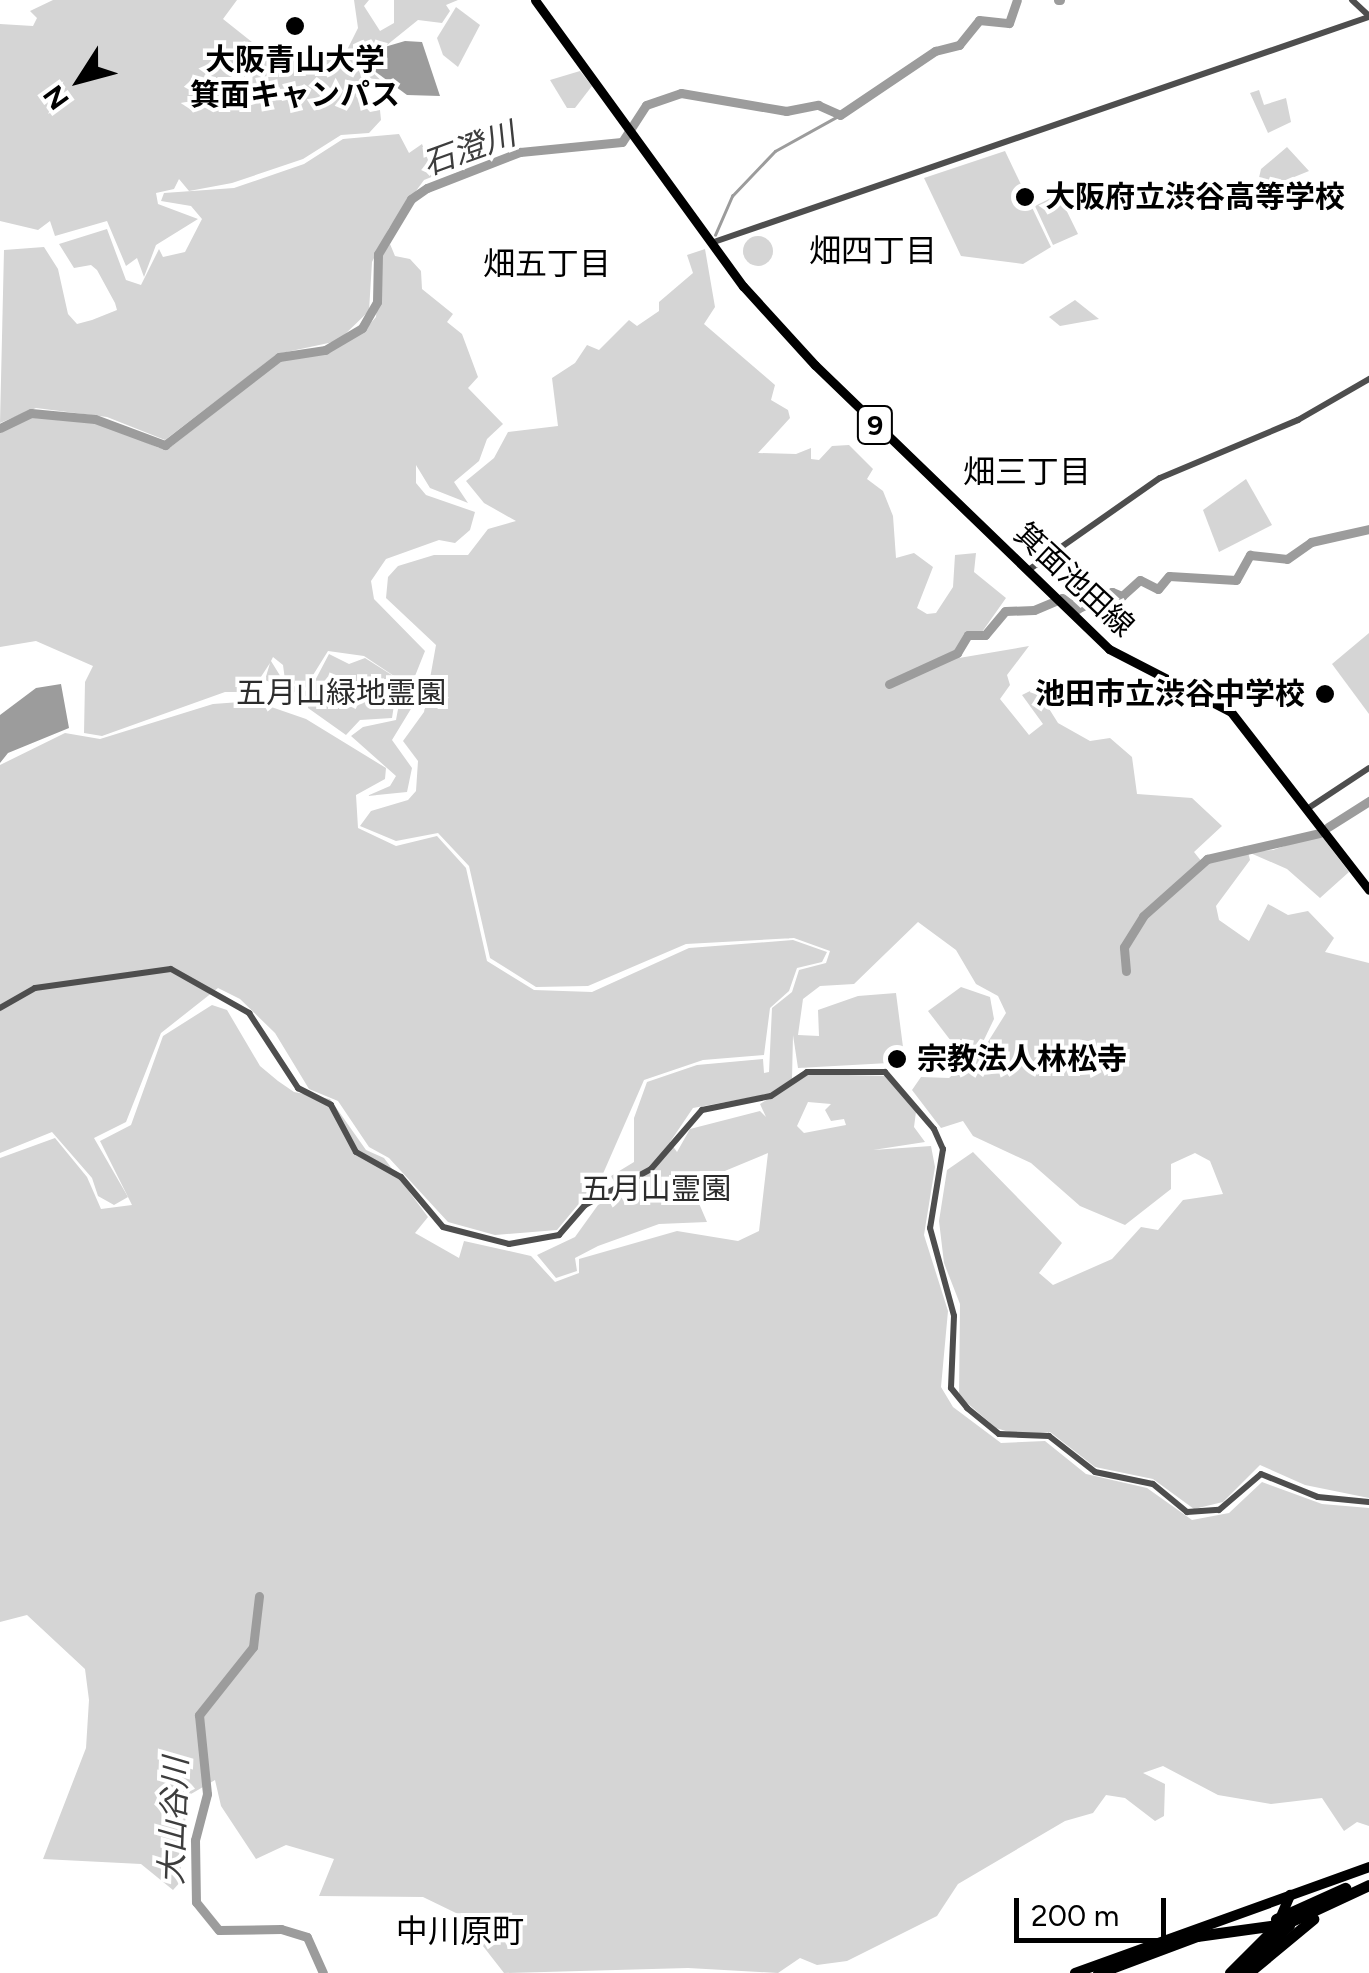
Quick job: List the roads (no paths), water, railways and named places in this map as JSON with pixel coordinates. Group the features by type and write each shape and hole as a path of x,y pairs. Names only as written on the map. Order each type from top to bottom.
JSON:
{"highway":[{"path":"1075,1973 1369,1867"},
{"path":"1110,1969 1195,1932 1287,1916 1369,1876"},
{"path":"1110,1969 1197,1936 1285,1924 1369,1886"},
{"path":"1248,1973 1307,1923 1369,1886"},
{"path":"1234,1973 1283,1929 1345,1888"},
{"path":"1087,1973 1216,1936 1290,1895"},
{"path":"1234,1973 1282,1919 1290,1895"},
{"path":"1257,1973 1282,1946 1290,1895"},
{"path":"1216,1936 1245,1938 1248,1953"}],"main road":[{"name":"箕面池田線","path":"535,0 712,242 814,364 1119,657 1231,712 1369,890"}],"street":[{"path":"712,242 1369,16 1352,0"},
{"path":"1027,571 1160,478 1298,420 1369,379"},
{"path":"1307,809 1369,768"},
{"path":"0,1008 35,988 172,969 250,1013 298,1088 331,1105 361,1156 401,1178 450,1232 509,1244 559,1235 584,1206 651,1169 695,1114 771,1096 808,1072 885,1072 934,1129 943,1149 930,1228 954,1316 950,1388 967,1408 999,1434 1050,1436 1095,1472 1153,1484 1187,1512 1219,1510 1261,1474 1318,1498 1369,1502"}],"waterway":[{"name":"石澄川","path":"0,428 31,413 95,419 165,445 279,357 325,350 362,328 377,302 378,254 411,199 427,188 520,152 622,142 646,105 681,93 786,111 818,105 840,115 935,51 959,45 979,20 1009,23 1017,0"},
{"path":"715,235 732,196 775,151 840,115"},
{"path":"889,684 957,653 968,635 985,635 1005,611 1034,610 1062,598 1077,609 1112,592 1122,596 1140,580 1158,589 1169,576 1236,580 1250,555 1287,559 1311,542 1369,529"},
{"path":"1328,827 1369,801"},
{"path":"1126,971 1124,947 1143,916 1207,859 1320,833"},
{"name":"大山谷川","path":"259,1596 253,1647 199,1715 207,1794 195,1840 196,1902 219,1930 281,1929 307,1937 323,1973"}],"place":[{"name":"大阪青山大学 箕面キャンパス","path":"295,26"},
{"name":"大阪府立渋谷高等学校","path":"1025,197"},
{"name":"池田市立渋谷中学校","path":"1325,694"},
{"name":"宗教法人林松寺","path":"897,1059"}],"district":[{"name":"畑四丁目","path":"873,251"},
{"name":"畑五丁目","path":"547,264"},
{"name":"畑三丁目","path":"1027,472"},
{"name":"中川原町","path":"460,1931"}],"park label":[{"name":"五月山緑地霊園","path":"341,693"},
{"name":"五月山霊園","path":"656,1189"}]}
